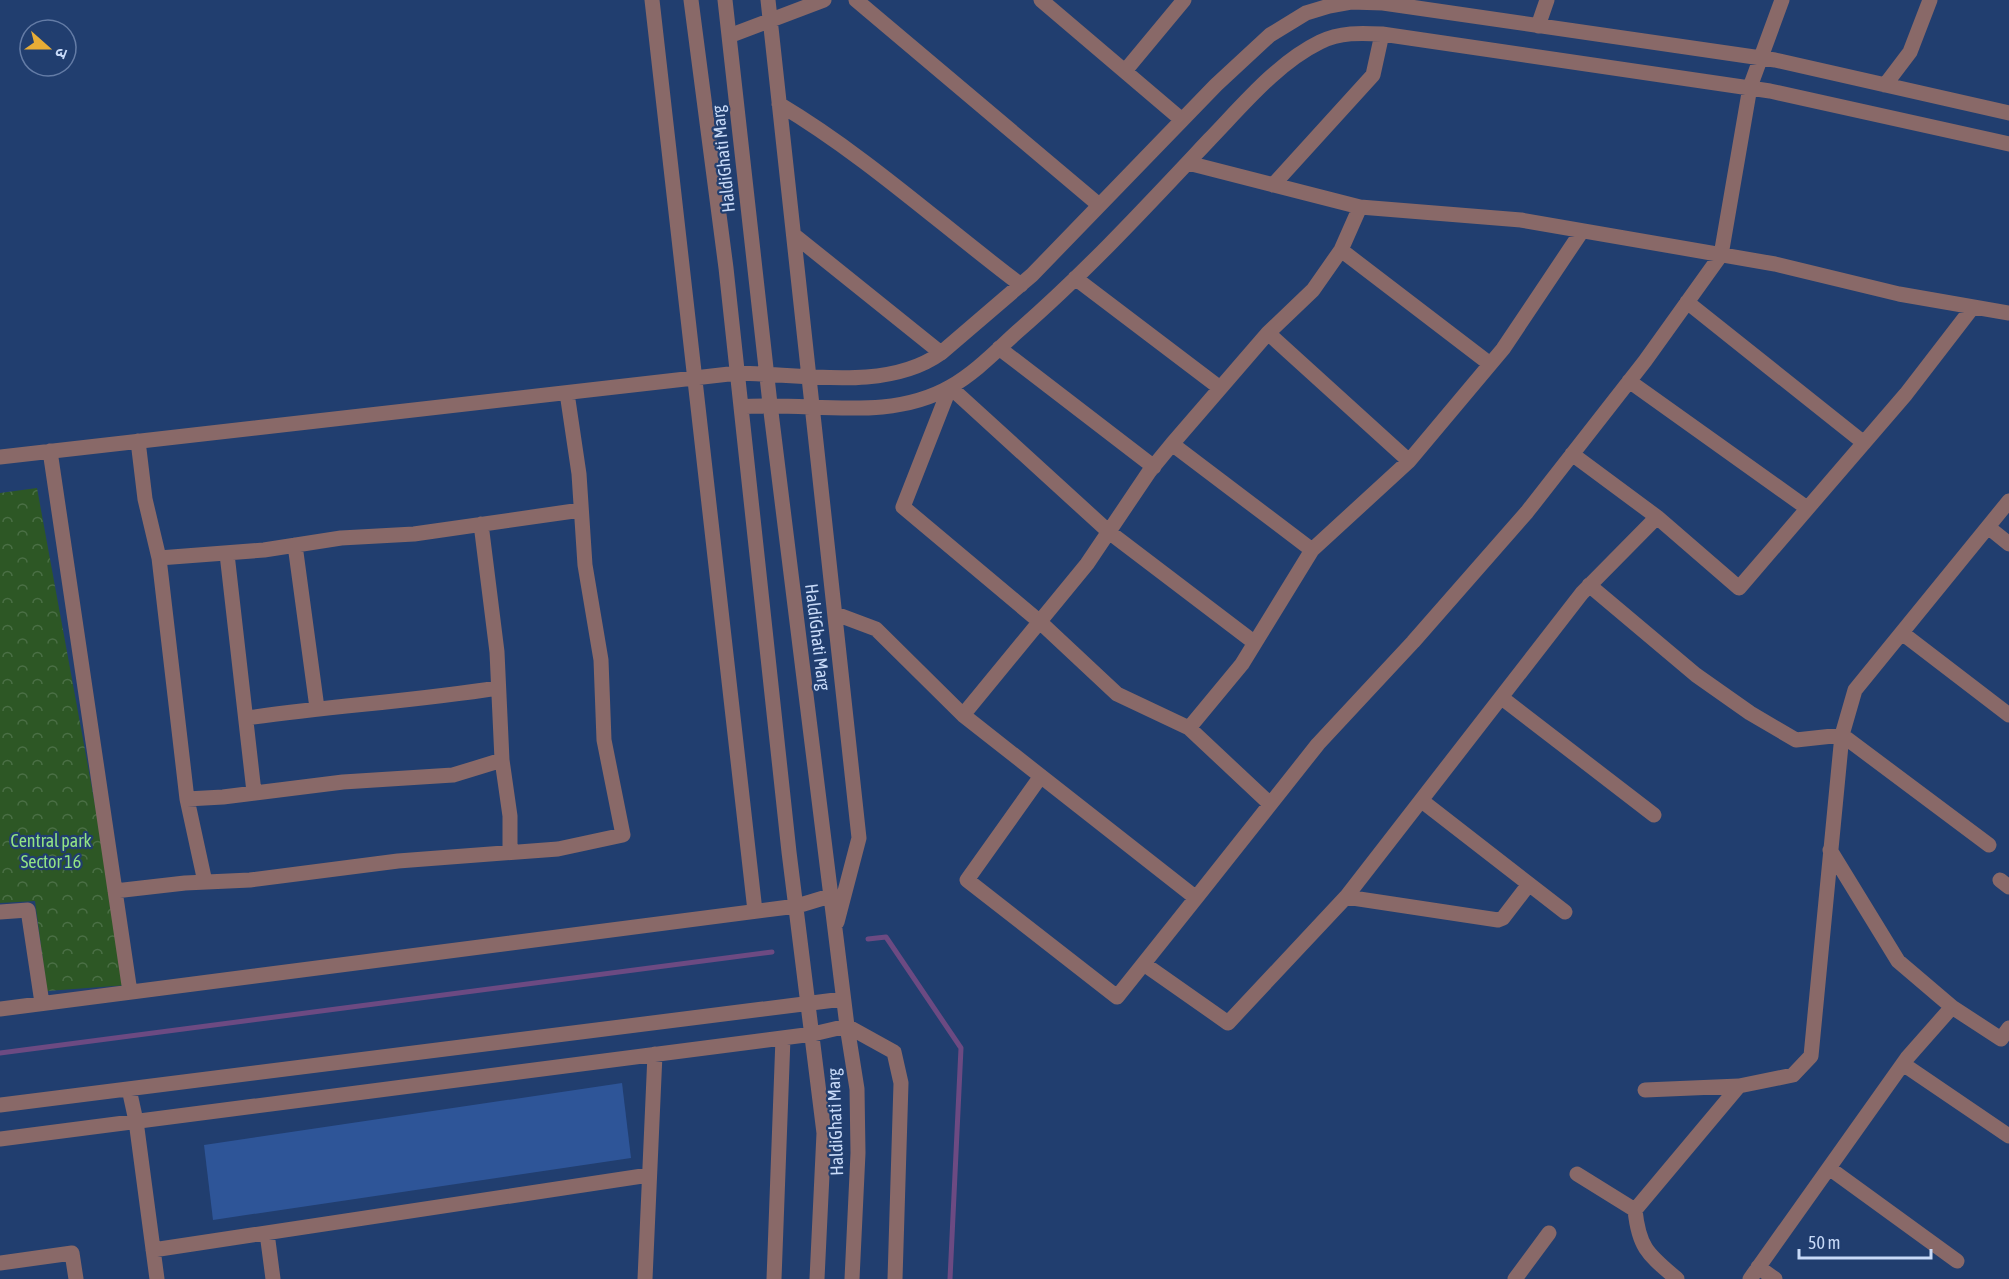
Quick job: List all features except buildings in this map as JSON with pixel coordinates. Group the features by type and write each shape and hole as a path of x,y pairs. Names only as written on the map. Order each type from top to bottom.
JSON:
{"street":[{"path":"652,0 755,911"},
{"name":"HaldiGhati Marg","path":"691,0 738,373 824,1132 817,1279"},
{"name":"HaldiGhati Marg","path":"725,0 766,374 843,999 858,1100 852,1279"},
{"path":"768,0 859,838 835,930"},
{"path":"729,36 824,0"},
{"path":"856,0 1099,205"},
{"path":"1041,0 1182,120"},
{"path":"1125,71 1184,0"},
{"path":"1538,26 1547,0"},
{"path":"1041,776 967,880 1117,997 1318,744 1413,642 1527,512 1629,381 1721,255 1750,87 1782,0"},
{"path":"1885,85 1910,52 1930,0"},
{"path":"0,457 738,373 837,378 899,373 931,360 941,353 1021,285 1182,120 1270,35 1325,3 1351,1 1383,3 1759,58 2009,113"},
{"path":"1273,185 1373,75 1382,34"},
{"path":"741,407 770,404 839,409 910,403 950,387 999,348 1076,278 1241,107 1306,50 1338,36 1382,34 1750,87 2009,144"},
{"path":"779,104 864,161 945,228 1021,285"},
{"path":"1188,163 1360,207 1521,220 1775,264 1899,294 2009,313"},
{"path":"963,715 1088,564 1172,444 1268,333 1313,290 1341,250 1360,207"},
{"path":"1189,728 1242,664 1312,550 1409,460 1490,364 1582,231"},
{"path":"794,235 941,353"},
{"path":"1341,250 1490,364"},
{"path":"1076,278 1220,388"},
{"path":"1687,302 1864,443"},
{"path":"1572,454 1657,517 1738,588 1906,394 1973,307"},
{"path":"1268,333 1409,460"},
{"path":"999,348 1154,467"},
{"path":"1629,381 1807,508"},
{"path":"950,387 1109,532 1255,643"},
{"path":"950,387 903,507 1040,622 1117,694 1189,728 1270,804"},
{"path":"115,891 250,880 333,868 558,849 623,835 604,740 601,660 585,565 579,474 567,393"},
{"path":"138,441 145,499 159,558 187,799 205,882"},
{"path":"1172,444 1312,550"},
{"path":"50,451 130,992"},
{"path":"1645,1090 1739,1086 1793,1075 1811,1056 1842,735 1855,690 2009,501"},
{"path":"159,558 227,554 341,538 414,534 581,510"},
{"path":"1144,964 1228,1023 1346,897 1589,585 1657,517"},
{"path":"481,524 490,589 502,760 510,816 510,852"},
{"path":"1988,527 2009,544"},
{"path":"295,545 317,708"},
{"path":"227,554 254,792"},
{"path":"1589,585 1696,675 1778,730 1796,740 1842,735 1989,845"},
{"path":"836,614 876,629 963,715 1196,898"},
{"path":"1902,633 2009,715"},
{"path":"247,718 317,708 441,697 498,688"},
{"path":"1502,698 1654,815"},
{"path":"187,799 365,780 453,775 502,760"},
{"path":"1422,801 1565,912"},
{"path":"1830,850 1898,960 1952,1007 2001,1039 2009,1028"},
{"path":"1346,897 1498,920 1503,918 1530,884"},
{"path":"0,1009 797,906 830,896"},
{"path":"0,912 28,910 42,1004"},
{"path":"0,1105 843,999"},
{"path":"1775,1279 1754,1273 1903,1064 1952,1007"},
{"path":"0,1139 813,1034 847,1026 894,1052 902,1083 895,1279"},
{"path":"774,1279 783,1038"},
{"path":"645,1279 655,1054"},
{"path":"1903,1064 2009,1136"},
{"path":"1677,1279 1653,1259 1638,1236 1635,1210 1739,1086"},
{"path":"129,1089 136,1121 157,1279"},
{"path":"1829,1168 1957,1261"},
{"path":"1577,1174 1635,1210"},
{"path":"153,1250 650,1175"},
{"path":"267,1233 273,1279"},
{"path":"1515,1279 1549,1233"},
{"path":"0,1263 72,1253 76,1279"}],"green space":[{"name":"Central park Sector 16","path":"37,488 128,985 47,991 35,901 0,903 0,493"}],"waterway":[{"path":"868,939 886,937 961,1048 950,1279"},
{"path":"0,1053 772,952"}]}
